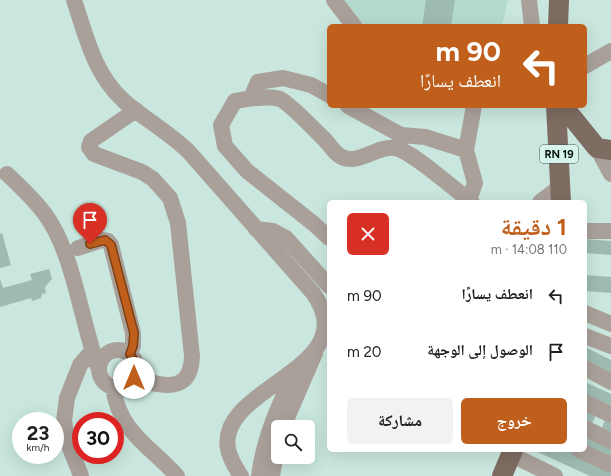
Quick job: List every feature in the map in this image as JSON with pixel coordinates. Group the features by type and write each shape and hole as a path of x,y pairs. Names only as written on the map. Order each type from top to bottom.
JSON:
{"main road":[{"path":"558,24 559,0"},
{"name":"RN 19","path":"556,108 561,194"},
{"path":"565,108 607,148"},
{"path":"502,476 513,452"}],"street":[{"path":"74,0 96,64 113,90 180,144 325,307 324,331 318,349 286,420"},
{"path":"334,0 352,24"},
{"path":"530,0 532,24"},
{"path":"587,65 611,51"},
{"path":"250,98 258,82 283,78 311,85 327,95"},
{"path":"327,236 314,224 247,171 225,146 220,125 235,101 250,98 282,100 324,138 340,156 346,158 353,159 398,142 425,137 466,150"},
{"path":"351,108 398,142 408,153 470,200"},
{"path":"471,200 475,183 466,150 474,108"},
{"path":"134,378 161,386 177,384 189,372 192,356 178,223 170,198 153,179 142,172 94,154 89,147 91,141 136,110"},
{"path":"607,148 611,174"},
{"path":"7,174 38,205 55,230 66,259 92,351 102,380 113,387 125,387 134,378 137,366 130,354 125,351 113,350 103,356 98,367"},
{"path":"545,200 561,194"},
{"path":"256,229 273,231 286,238 327,284"},
{"path":"587,231 611,232"},
{"path":"78,248 102,240 108,240 111,245 134,333 133,346 130,354"},
{"path":"587,315 611,324"},
{"path":"587,337 611,346"},
{"path":"241,476 230,457 227,447 229,429 240,412 318,349"},
{"path":"82,476 67,440 64,421 67,398 80,365 92,351"},
{"path":"259,476 263,450 270,428 297,366"},
{"path":"587,369 611,382"},
{"path":"113,387 115,401 128,428 177,476"},
{"path":"587,403 611,415"},
{"path":"587,429 611,441"},
{"path":"513,452 555,476"},
{"path":"583,452 611,465"},
{"path":"272,476 274,464"}],"shaded area":[{"path":"340,0 508,0 502,24 362,24 347,13"}],"building":[{"path":"426,0 455,0 451,24 422,24"},
{"path":"2,233 11,265 0,268 0,234"},
{"path":"587,239 611,241 611,255 587,253"},
{"path":"49,269 52,279 45,287 46,293 42,294 41,298 32,301 31,298 0,307 0,279 3,288 32,280 30,274"},
{"path":"587,275 611,277 611,293 587,291"},
{"path":"587,348 611,360 611,377 587,366"},
{"path":"587,383 611,394 611,410 587,399"},
{"path":"587,411 596,415 590,427 587,425"},
{"path":"606,418 611,421 611,437 600,432"},
{"path":"587,434 611,446 611,463 587,451"},
{"path":"537,452 574,452 611,469 611,476 590,476"}],"route":[{"path":"90,244 102,240 108,240 111,245 134,333 133,346 130,354 135,359 137,366 137,372 134,378"}]}
